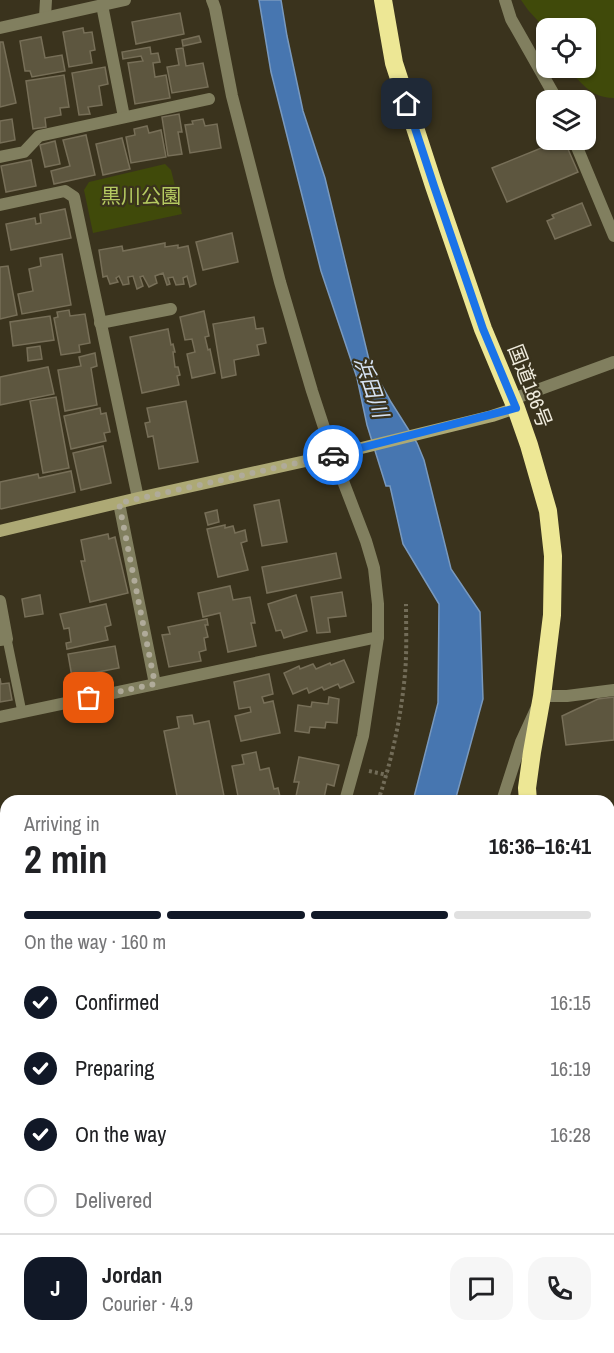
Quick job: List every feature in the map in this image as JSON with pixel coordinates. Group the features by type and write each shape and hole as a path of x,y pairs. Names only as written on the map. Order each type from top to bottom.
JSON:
{"highway":[{"name":"国道186号","path":"383,0 394,63 430,175 483,329 529,445 548,510 553,556 552,615 528,795"}],"street":[{"path":"45,17 46,0"},
{"path":"0,28 125,0"},
{"path":"212,0 232,96 280,282 312,391 337,454 374,568 378,604 378,637 363,736 347,795"},
{"path":"505,0 511,19 551,90"},
{"path":"102,5 124,117"},
{"path":"0,157 24,152 39,136 209,99"},
{"path":"578,150 614,236"},
{"path":"0,205 65,191 74,197 138,498"},
{"path":"100,323 171,309"},
{"path":"0,531 492,416 514,404 614,362"},
{"path":"119,503 155,684"},
{"path":"0,602 4,639"},
{"path":"0,717 378,637"},
{"path":"504,795 521,742 542,696 567,696 614,690"}],"lane":[{"path":"4,639 22,712"}],"path":[{"path":"380,795 387,775 400,713 406,662 406,604"}],"green space":[{"path":"521,0 614,0 614,98 597,95 596,90 586,88 576,78 596,78 596,18 536,19"},
{"name":"黒川公園","path":"165,164 171,170 182,214 93,233 84,190 89,182"}],"water":[{"name":"浜田川","path":"259,0 281,0 303,111 325,178 370,364 417,443 424,460 451,569 480,612 483,699 457,795 415,795 438,703 439,604 403,544 390,486 386,486 367,425 357,378 321,271 271,72"}],"building":[{"path":"180,13 184,34 136,44 132,22"},
{"path":"83,28 84,33 92,32 95,50 90,51 92,63 69,67 63,32"},
{"path":"199,36 201,42 183,46 182,40"},
{"path":"41,37 45,58 62,55 65,71 32,77 30,71 25,71 20,41"},
{"path":"0,42 3,42 16,103 0,107"},
{"path":"150,47 151,54 158,53 160,62 153,63 155,77 166,75 170,98 135,104 128,63 143,61 141,56 123,59 122,52"},
{"path":"183,48 186,66 203,63 208,87 172,93 167,67 179,65 176,49"},
{"path":"105,67 108,84 99,86 102,105 88,107 90,114 79,115 72,73"},
{"path":"64,75 69,107 60,108 61,115 45,118 46,127 33,129 26,81"},
{"path":"179,114 182,132 178,132 182,154 168,156 162,117"},
{"path":"12,119 15,140 0,143 0,121"},
{"path":"203,119 205,126 217,124 221,148 190,153 185,125"},
{"path":"147,126 149,133 161,130 166,157 131,163 126,137 135,135 134,129"},
{"path":"86,135 95,175 54,184 51,171 70,166 63,140"},
{"path":"122,138 130,169 103,175 96,144"},
{"path":"55,141 60,164 45,167 40,145"},
{"path":"536,150 568,150 578,172 507,202 492,168"},
{"path":"31,160 36,186 6,192 1,166"},
{"path":"582,203 591,225 555,239 547,221 554,218 552,215"},
{"path":"65,209 71,238 11,250 6,224 35,218 36,224 41,223 40,214"},
{"path":"232,233 238,262 203,270 196,242"},
{"path":"165,243 165,247 188,246 196,284 190,287 187,276 183,278 184,284 176,285 173,277 168,278 170,284 167,285 163,273 155,276 157,283 149,287 143,276 140,277 143,286 137,289 133,276 128,277 129,284 123,285 119,276 116,278 118,282 110,284 107,276 103,277 99,250 122,246 123,251"},
{"path":"62,254 71,305 22,314 18,294 33,291 29,269 41,266 40,258"},
{"path":"8,266 17,315 0,319 0,267"},
{"path":"69,310 70,316 85,314 90,343 79,345 80,352 61,355 54,318 58,317 57,312"},
{"path":"204,311 209,336 205,337 215,373 192,378 187,354 195,352 192,339 185,340 180,317"},
{"path":"50,316 54,340 13,346 10,322"},
{"path":"254,317 256,329 263,328 266,343 257,345 259,355 234,360 236,375 222,378 213,324"},
{"path":"168,329 175,352 173,352 175,367 178,367 180,375 177,376 179,385 142,393 130,337"},
{"path":"40,346 42,359 28,361 27,348"},
{"path":"95,353 97,366 91,368 97,405 65,411 58,370 81,366 79,357"},
{"path":"48,367 54,394 0,405 0,377"},
{"path":"56,397 69,468 43,473 30,401"},
{"path":"186,401 198,462 159,469 153,436 148,437 145,423 150,422 147,408"},
{"path":"100,408 101,414 106,413 110,432 104,433 106,441 71,449 64,416"},
{"path":"103,446 111,483 81,490 73,453"},
{"path":"71,471 75,492 0,508 0,482 38,474 39,478"},
{"path":"279,500 287,542 262,546 254,505"},
{"path":"217,510 219,522 208,525 205,513"},
{"path":"225,525 225,528 233,526 235,533 245,530 247,541 241,543 248,570 218,577 207,529"},
{"path":"108,534 109,539 115,537 128,593 90,602 81,561 85,561 81,540"},
{"path":"336,553 341,578 267,593 262,567"},
{"path":"230,586 233,600 250,597 255,623 251,623 256,646 228,652 220,613 203,617 198,593"},
{"path":"342,592 346,616 328,618 330,632 317,633 311,597"},
{"path":"40,595 43,614 25,617 22,599"},
{"path":"296,595 307,631 284,638 281,630 276,631 268,604"},
{"path":"106,604 111,625 105,627 108,640 67,649 66,643 71,642 69,628 64,629 60,614"},
{"path":"207,619 208,625 205,625 208,637 204,638 206,650 199,652 201,661 169,667 162,635 170,634 168,627"},
{"path":"115,646 119,668 72,677 68,654"},
{"path":"344,660 354,682 340,688 338,684 324,690 322,687 309,693 307,688 293,694 284,673 299,666 300,669 313,664 316,669"},
{"path":"269,674 273,694 262,697 264,703 273,701 280,733 241,741 235,716 251,712 250,707 239,709 234,682"},
{"path":"0,678 1,684 9,683 12,700 0,702"},
{"path":"329,697 339,699 337,723 326,722 325,728 310,727 309,733 295,731 298,705 311,707 312,702 328,704"},
{"path":"614,697 614,740 566,745 562,716 598,699"},
{"path":"192,715 194,724 209,721 224,795 177,795 164,731 179,728 177,717"},
{"path":"256,752 260,770 269,768 274,789 278,788 280,795 238,795 232,766 244,764 242,755"},
{"path":"299,757 339,765 334,786 327,784 325,795 296,795 299,782 294,782"}],"way so far":[{"path":"89,698 155,684 119,503 333,455"}],"route":[{"path":"333,455 516,408 483,329 407,104"}]}
